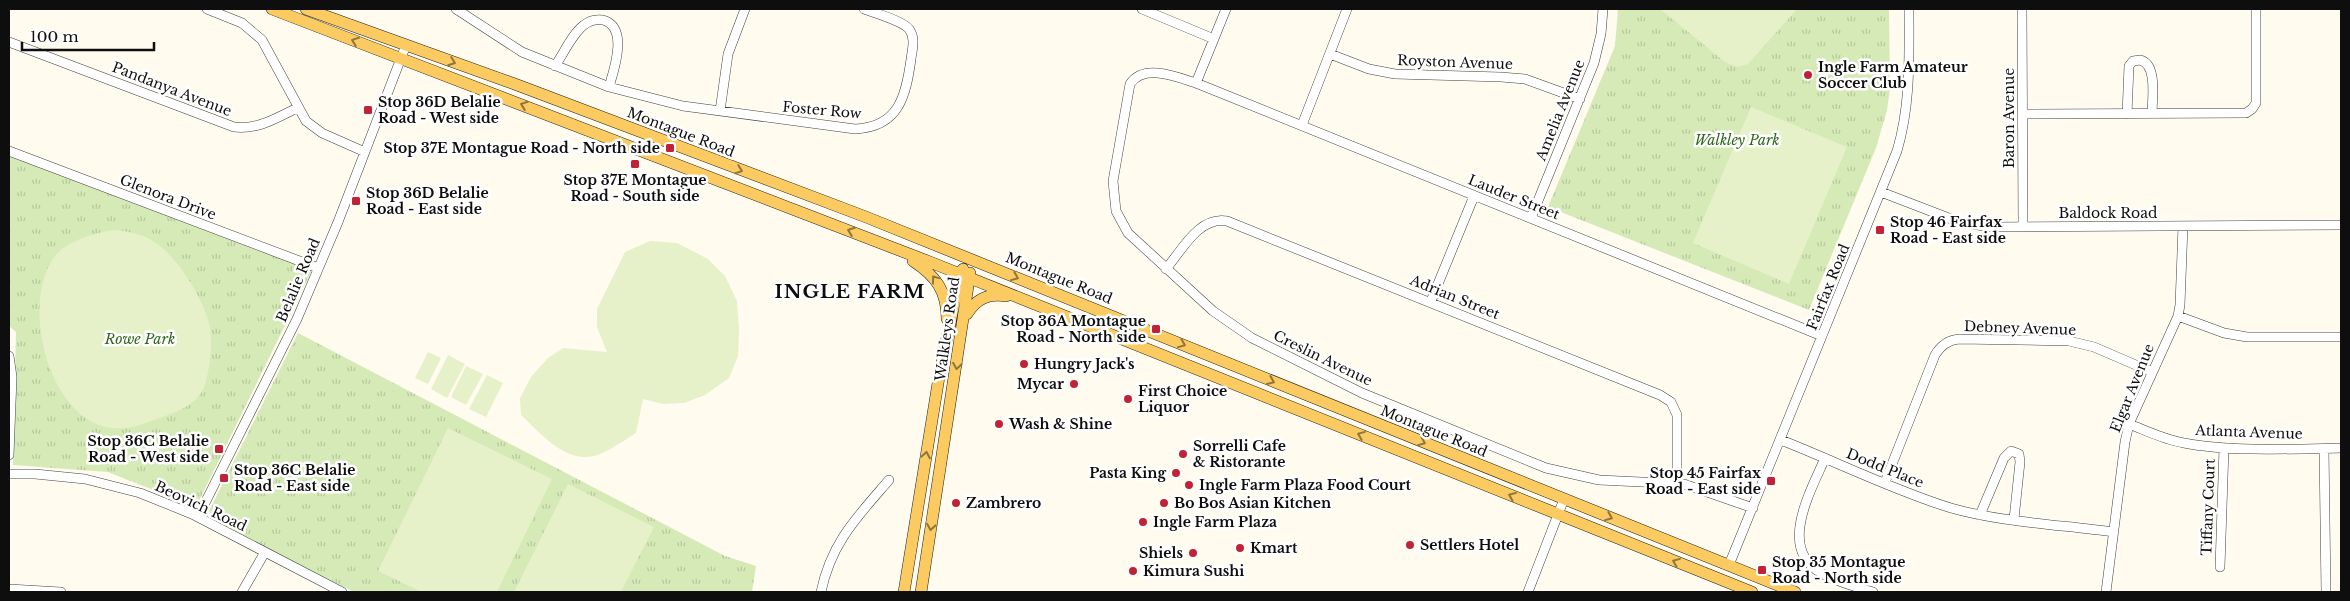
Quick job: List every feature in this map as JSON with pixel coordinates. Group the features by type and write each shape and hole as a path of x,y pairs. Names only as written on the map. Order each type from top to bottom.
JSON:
{"main road":[{"path":"272,9 966,276 1752,592"},
{"name":"Montague Road","path":"311,10 528,89 969,259 1795,592"},
{"path":"896,249 925,268 940,286 946,306 946,343"},
{"name":"Walkleys Road","path":"904,592 946,343 966,276 969,259"},
{"name":"Walkleys Road","path":"921,592 964,318 966,276"},
{"path":"964,318 976,302 991,295 1032,302"},
{"path":"1722,580 1729,565"}],"street":[{"path":"208,9 242,23 262,40 297,108 306,121 314,128 365,152"},
{"name":"Foster Row","path":"456,9 509,44 555,66 609,87 664,103 855,128 873,126 889,117 902,101 907,89 913,38 906,26 864,9"},
{"path":"720,111 728,54 745,9"},
{"path":"1142,9 1214,39"},
{"path":"1196,83 1226,9"},
{"path":"1302,125 1347,9"},
{"name":"Amelia Avenue","path":"1531,218 1580,99 1598,48 1603,9"},
{"name":"Fairfax Road","path":"1729,565 1897,151 1905,119 1908,83 1909,9"},
{"name":"Baron Avenue","path":"2022,9 2023,227"},
{"path":"2023,114 2242,114 2252,109 2256,98 2256,9"},
{"path":"308,23 311,10"},
{"path":"555,66 583,26 594,20 605,21 615,29 618,38 609,87"},
{"name":"Pandanya Avenue","path":"9,42 234,127 260,126 297,108"},
{"name":"Belalie Road","path":"198,517 285,344 318,268 406,46"},
{"name":"Royston Avenue","path":"1330,54 1369,69 1395,74 1519,78 1545,85 1580,99"},
{"path":"2127,114 2129,66 2133,61 2140,60 2148,64 2151,73 2152,114"},
{"name":"Creslin Avenue","path":"1196,83 1159,74 1146,73 1136,77 1129,88 1112,190 1118,217 1128,232 1212,311 1252,338 1370,396 1546,468 1600,480 1677,483 1694,487 1753,508"},
{"name":"Lauder Street","path":"1196,83 1822,336"},
{"name":"Glenora Drive","path":"9,151 318,268"},
{"name":"Baldock Road","path":"1881,192 1959,222 1984,226 2341,225"},
{"path":"1431,301 1474,196"},
{"name":"Adrian Street","path":"1166,269 1205,224 1222,220 1431,301 1666,398 1674,406 1677,415 1677,483"},
{"name":"Elgar Avenue","path":"2106,592 2123,453 2130,424 2178,316 2182,295 2183,226"},
{"path":"2178,316 2224,333 2247,337 2341,337"},
{"name":"Debney Avenue","path":"1885,482 1935,356 1939,349 1948,342 1960,339 2069,341 2094,346 2152,372"},
{"path":"9,356 12,377 9,455"},
{"name":"Atlanta Avenue","path":"2130,424 2183,443 2224,448 2341,448"},
{"name":"Dodd Place","path":"1780,440 1935,502 1980,515 2113,532"},
{"name":"Tiffany Court","path":"2220,567 2224,448"},
{"path":"2324,449 2326,592"},
{"path":"1980,515 2004,458 2011,451 2015,451 2019,454 2020,462 2014,519"},
{"path":"1825,458 1800,522 1798,536 1800,548 1813,567 1823,574 1873,592"},
{"name":"Beovich Road","path":"9,474 52,475 99,481 157,498 198,517 342,592"},
{"path":"822,592 831,556 841,538 889,480"},
{"path":"1528,592 1564,499"},
{"path":"242,592 265,552"},
{"path":"9,589 61,592"}],"green space":[{"name":"Walkley Park","path":"1618,9 1889,9 1890,89 1887,110 1876,148 1809,310 1548,207 1615,46"},
{"path":"1660,9 1797,9 1748,64 1738,67 1725,62"},
{"path":"1751,107 1847,147 1789,284 1693,243"},
{"name":"Rowe Park","path":"9,155 312,270 196,507 108,472 13,465 16,332 9,326"},
{"path":"117,230 153,241 171,257 196,292 207,317 211,343 206,380 201,393 191,404 165,416 137,426 125,428 106,427 85,418 68,401 55,379 45,354 40,326 40,300 45,276 55,256 75,241 101,232"},
{"path":"650,241 677,243 708,259 725,276 737,301 739,328 738,356 729,378 705,395 684,403 663,404 643,399 636,433 599,454 586,457 568,453 542,436 521,415 520,398 531,377 548,358 563,348 607,352 597,327 597,309 625,252"},
{"path":"298,333 725,556 756,566 752,592 354,592 213,521 209,511"},
{"path":"428,352 441,358 428,384 415,378"},
{"path":"448,355 465,364 447,398 431,389"},
{"path":"466,366 483,374 466,405 451,397"},
{"path":"487,375 503,383 486,417 469,409"},
{"path":"448,428 552,479 497,592 422,592 378,571"},
{"path":"568,484 654,527 621,592 514,592"}],"place":[{"name":"Ingle Farm Amateur Soccer Club","path":"1808,75"},
{"name":"Stop 36D Belalie Road - West side","path":"368,110"},
{"name":"Stop 37E Montague Road - North side","path":"670,148"},
{"name":"Stop 37E Montague Road - South side","path":"635,164"},
{"name":"Stop 36D Belalie Road - East side","path":"356,201"},
{"name":"Stop 46 Fairfax Road - East side","path":"1880,230"},
{"name":"Stop 36A Montague Road - North side","path":"1156,329"},
{"name":"Hungry Jack's","path":"1024,364"},
{"name":"Mycar","path":"1074,384"},
{"name":"First Choice Liquor","path":"1128,399"},
{"name":"Wash & Shine","path":"999,424"},
{"name":"Stop 36C Belalie Road - West side","path":"219,449"},
{"name":"Sorrelli Cafe & Ristorante","path":"1183,454"},
{"name":"Pasta King","path":"1176,473"},
{"name":"Stop 36C Belalie Road - East side","path":"224,478"},
{"name":"Stop 45 Fairfax Road - East side","path":"1771,481"},
{"name":"Ingle Farm Plaza Food Court","path":"1189,485"},
{"name":"Zambrero","path":"956,503"},
{"name":"Bo Bos Asian Kitchen","path":"1164,503"},
{"name":"Ingle Farm Plaza","path":"1143,522"},
{"name":"Settlers Hotel","path":"1410,545"},
{"name":"Kmart","path":"1240,548"},
{"name":"Shiels","path":"1193,553"},
{"name":"Stop 35 Montague Road - North side","path":"1762,570"},
{"name":"Kimura Sushi","path":"1133,571"}],"district":[{"name":"INGLE FARM","path":"850,291"}]}
